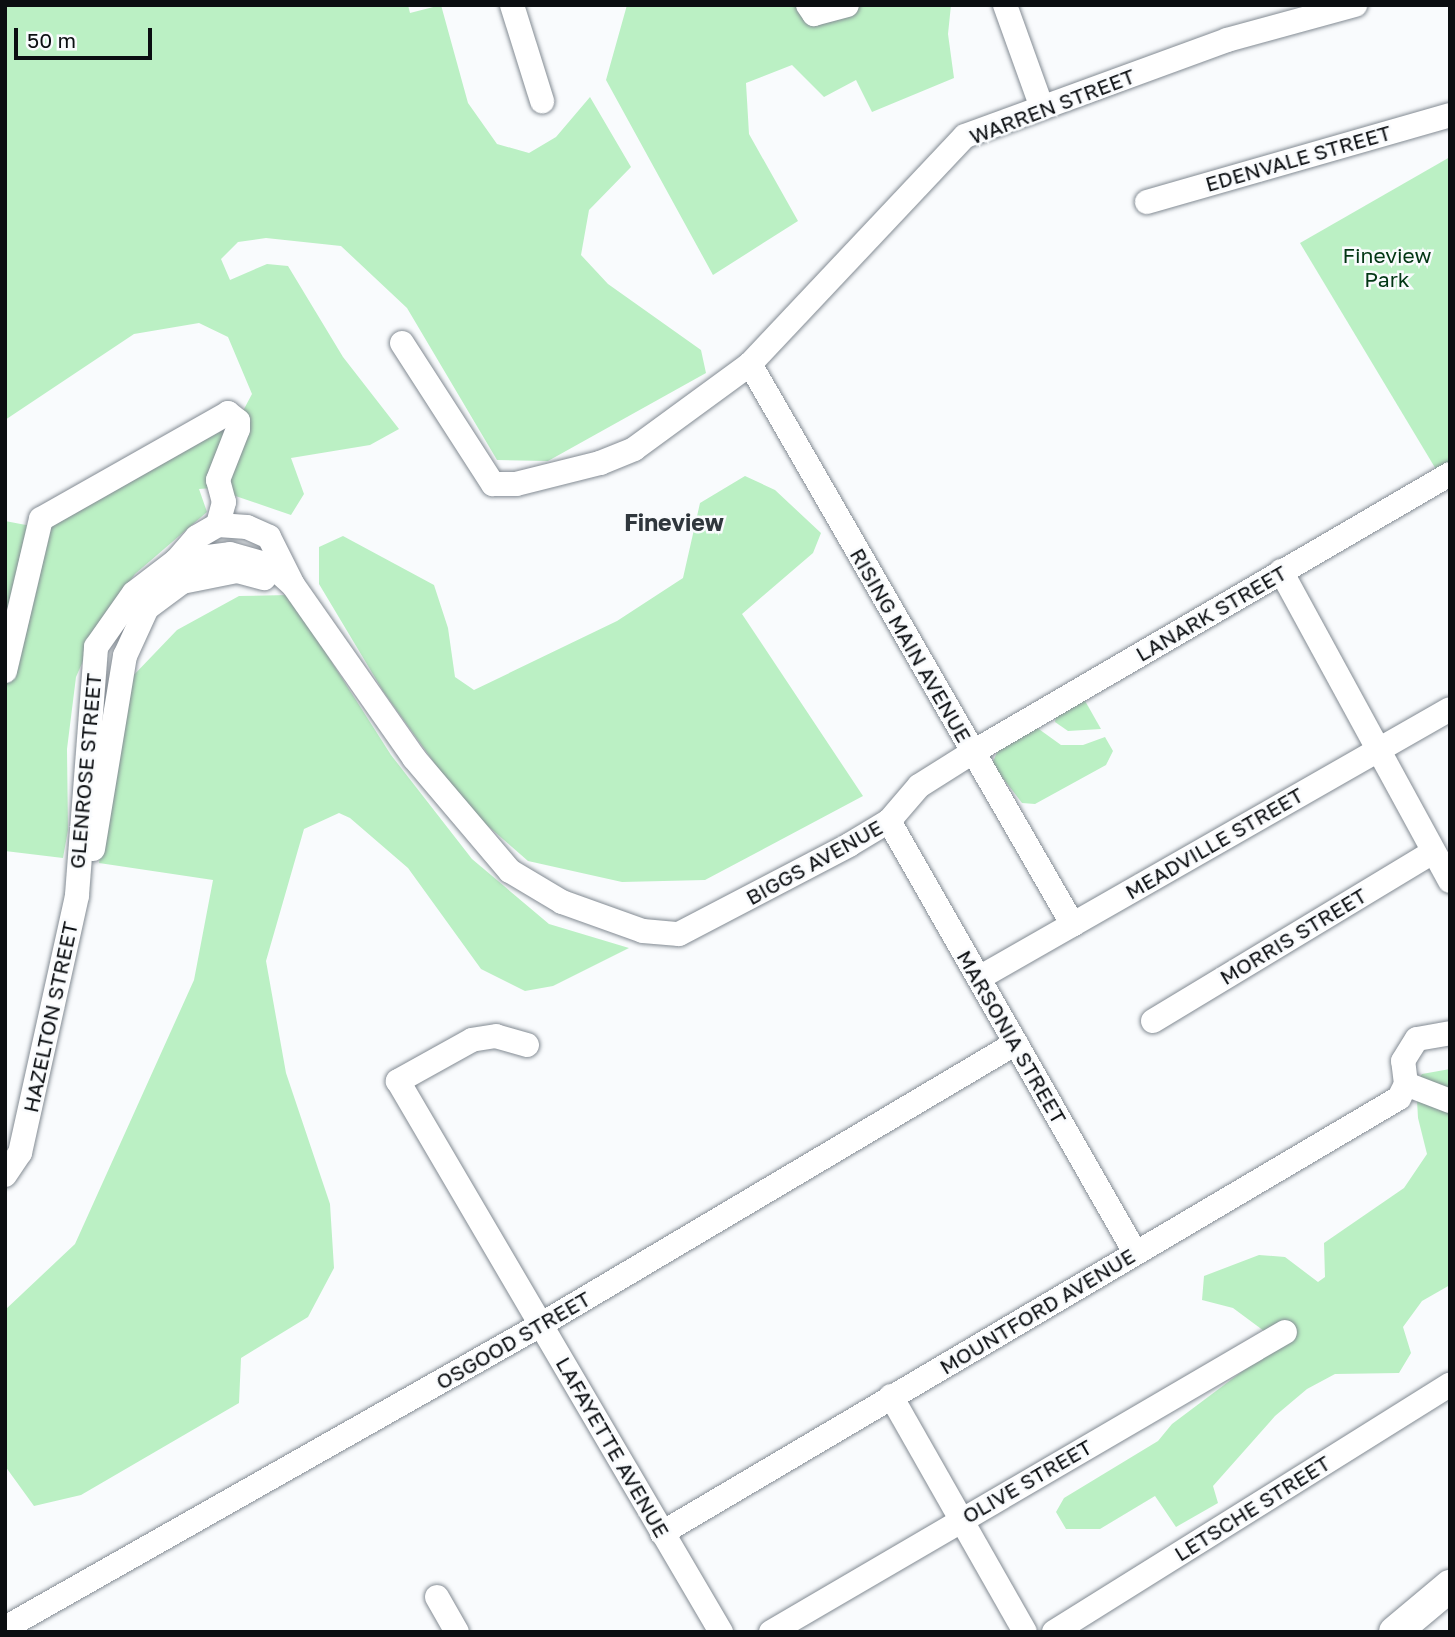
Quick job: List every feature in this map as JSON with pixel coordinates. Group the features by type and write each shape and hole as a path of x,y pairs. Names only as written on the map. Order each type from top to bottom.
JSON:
{"main road":[{"path":"1395,1632 1450,1586"}],"street":[{"path":"512,5 542,101"},
{"path":"808,5 814,14 847,5"},
{"path":"1005,5 1042,108"},
{"name":"WARREN STREET","path":"402,343 493,484 516,484 568,471 634,449 750,364 965,136 1227,40 1349,6"},
{"name":"EDENVALE STREET","path":"1147,202 1450,115"},
{"name":"RISING MAIN AVENUE","path":"750,364 1073,925"},
{"path":"5,671 41,519 228,413 238,421 238,429 218,480 224,502 218,525"},
{"name":"LANARK STREET","path":"973,752 1450,474"},
{"path":"176,561 197,537 218,525 247,527 269,537 293,585"},
{"name":"GLENROSE STREET","path":"77,895 96,648 134,593 176,561 230,554 272,566 293,585 414,758 510,871 562,902 643,931 679,934"},
{"name":"GLENROSE STREET","path":"77,895 88,878 125,656 147,608 182,582 237,571 293,585"},
{"path":"1281,571 1376,751 1450,881"},
{"name":"MEADVILLE STREET","path":"979,978 1450,709"},
{"name":"BIGGS AVENUE","path":"679,934 889,821 919,786 973,752"},
{"name":"MARSONIA STREET","path":"889,821 1135,1253"},
{"name":"MORRIS STREET","path":"1153,1021 1433,852"},
{"name":"HAZELTON STREET","path":"5,1175 20,1153 77,895"},
{"path":"1450,1033 1417,1039 1403,1061 1406,1084 1450,1101"},
{"name":"LAFAYETTE AVENUE","path":"527,1045 496,1036 472,1041 398,1081 721,1632"},
{"name":"OSGOOD STREET","path":"5,1628 541,1324 1016,1043"},
{"name":"MOUNTFORD AVENUE","path":"662,1533 1399,1098 1406,1084"},
{"name":"OLIVE STREET","path":"771,1632 1285,1332"},
{"name":"LETSCHE STREET","path":"1054,1632 1450,1385"},
{"path":"891,1396 1025,1632"},
{"path":"437,1597 457,1632"}],"green space":[{"path":"5,5 408,5 410,13 441,5 468,103 497,144 529,153 556,137 590,97 631,167 589,210 581,255 608,284 701,350 706,373 548,461 497,460 407,308 341,246 266,238 238,242 221,259 230,280 267,264 288,266 343,357 399,429 370,445 291,458 304,494 291,515 212,488 199,489 207,512 135,574 101,620 76,677 67,749 68,830 63,858 5,851 5,521 47,529 237,422 252,394 228,337 199,323 134,334 5,420"},
{"path":"627,5 951,5 948,34 954,78 872,112 856,80 824,97 792,65 746,83 749,134 798,221 713,275 606,80"},
{"name":"Fineview Park","path":"1450,157 1450,464 1437,471 1300,243"},
{"path":"745,476 775,490 821,533 813,553 742,614 863,796 705,880 622,882 528,861 465,806 383,691 319,584 319,547 343,536 434,585 448,628 455,677 474,690 617,621 683,578 700,503"},
{"path":"289,595 391,755 472,859 549,924 629,948 553,986 525,991 481,969 408,868 350,818 339,813 304,829 266,961 286,1073 330,1204 334,1268 308,1317 241,1358 239,1403 81,1495 34,1506 5,1466 5,1310 75,1244 194,980 213,880 99,863 130,679 177,630 239,596"},
{"path":"1084,699 1101,729 1068,731 1055,722 1056,716"},
{"path":"1036,727 1061,745 1083,745 1105,737 1113,751 1106,765 1035,804 1022,803 992,764 998,750"},
{"path":"1450,1069 1450,1285 1422,1301 1403,1327 1411,1353 1399,1373 1335,1374 1307,1389 1275,1416 1213,1486 1218,1503 1176,1527 1155,1496 1100,1529 1066,1529 1056,1512 1064,1498 1158,1441 1172,1424 1260,1358 1264,1331 1233,1308 1202,1300 1204,1276 1259,1255 1285,1257 1318,1282 1325,1277 1324,1243 1404,1188 1427,1154 1418,1118 1416,1083 1422,1074"}],"district":[{"name":"Fineview","path":"674,522"}]}
